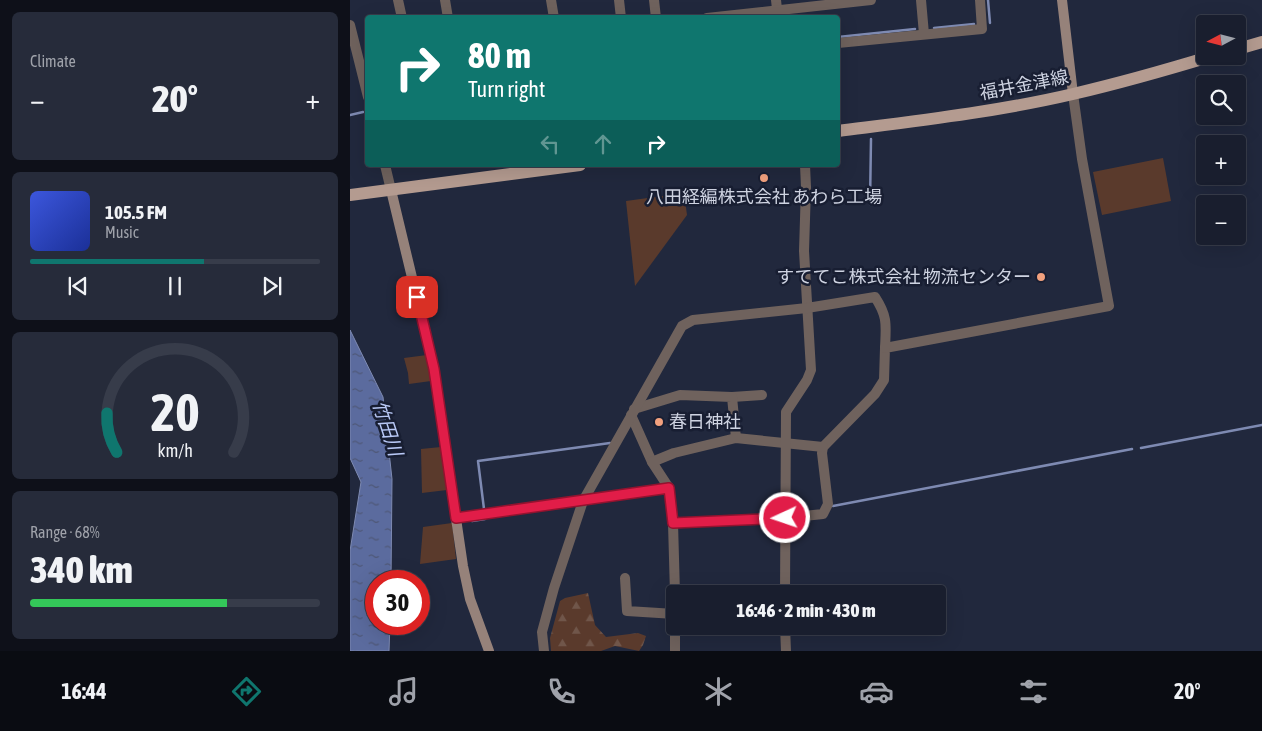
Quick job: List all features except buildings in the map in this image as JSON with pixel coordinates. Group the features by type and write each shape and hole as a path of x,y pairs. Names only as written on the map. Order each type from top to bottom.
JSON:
{"main road":[{"path":"1062,0 1073,94"},
{"path":"1246,47 1262,42"},
{"name":"福井金津線","path":"840,131 948,117 1073,94 1196,60"},
{"path":"350,194 561,167"},
{"path":"391,190 434,369 470,599 489,651"}],"street":[{"path":"398,0 401,15"},
{"path":"444,0 447,15"},
{"path":"551,0 554,15"},
{"path":"619,0 621,15"},
{"path":"654,0 656,15"},
{"path":"730,15 871,0"},
{"path":"921,0 924,34"},
{"path":"840,43 982,29 980,0"},
{"path":"350,25 365,85"},
{"path":"885,348 1109,306 1082,159 1073,94"},
{"path":"385,167 391,190"},
{"path":"784,585 786,412 807,380 811,370 804,251 805,167"},
{"path":"544,651 542,632 554,588 583,500 682,326 693,320 807,308 875,297 886,320 884,380 876,394 823,447 822,453 828,504 824,514 785,518 673,523"},
{"path":"632,412 680,395 732,397 762,395"},
{"path":"732,397 736,438"},
{"path":"632,412 652,462 669,488 673,523 675,585"},
{"path":"652,462 674,452 736,438 823,447"},
{"path":"456,518 669,488"},
{"path":"625,578 627,611 666,613"},
{"path":"675,635 675,651"},
{"path":"785,635 786,651"}],"green space":[{"path":"1163,158 1171,201 1102,215 1093,172"},
{"path":"684,193 687,215 635,286 626,201"},
{"path":"427,355 431,381 409,384 404,358"},
{"path":"441,447 447,490 422,493 421,449"},
{"path":"452,523 456,559 420,564 423,527"},
{"path":"588,593 595,625 606,637 638,633 646,636 639,651 615,646 601,651 551,651 550,638 560,601 565,598"}],"water":[{"path":"350,330 383,397 392,479 391,570 365,570 365,635 390,635 389,651 350,651 350,551 361,482 350,458"}],"waterway":[{"path":"988,0 990,23"},
{"path":"934,28 974,24"},
{"path":"840,37 915,29"},
{"path":"350,115 363,112"},
{"path":"871,139 870,204 874,203"},
{"path":"1141,448 1262,425"},
{"path":"484,509 478,461 610,443"},
{"path":"833,506 1132,449"},
{"path":"472,521 485,519"}],"place":[{"name":"八田経編株式会社 あわら工場","path":"764,178"},
{"name":"すててこ株式会社 物流センター","path":"1041,277"},
{"name":"春日神社","path":"659,422"}],"route":[{"path":"417,297 434,369 456,518 669,488 673,523 785,518"}],"water label":[{"name":"竹田川","path":"388,428"}]}
